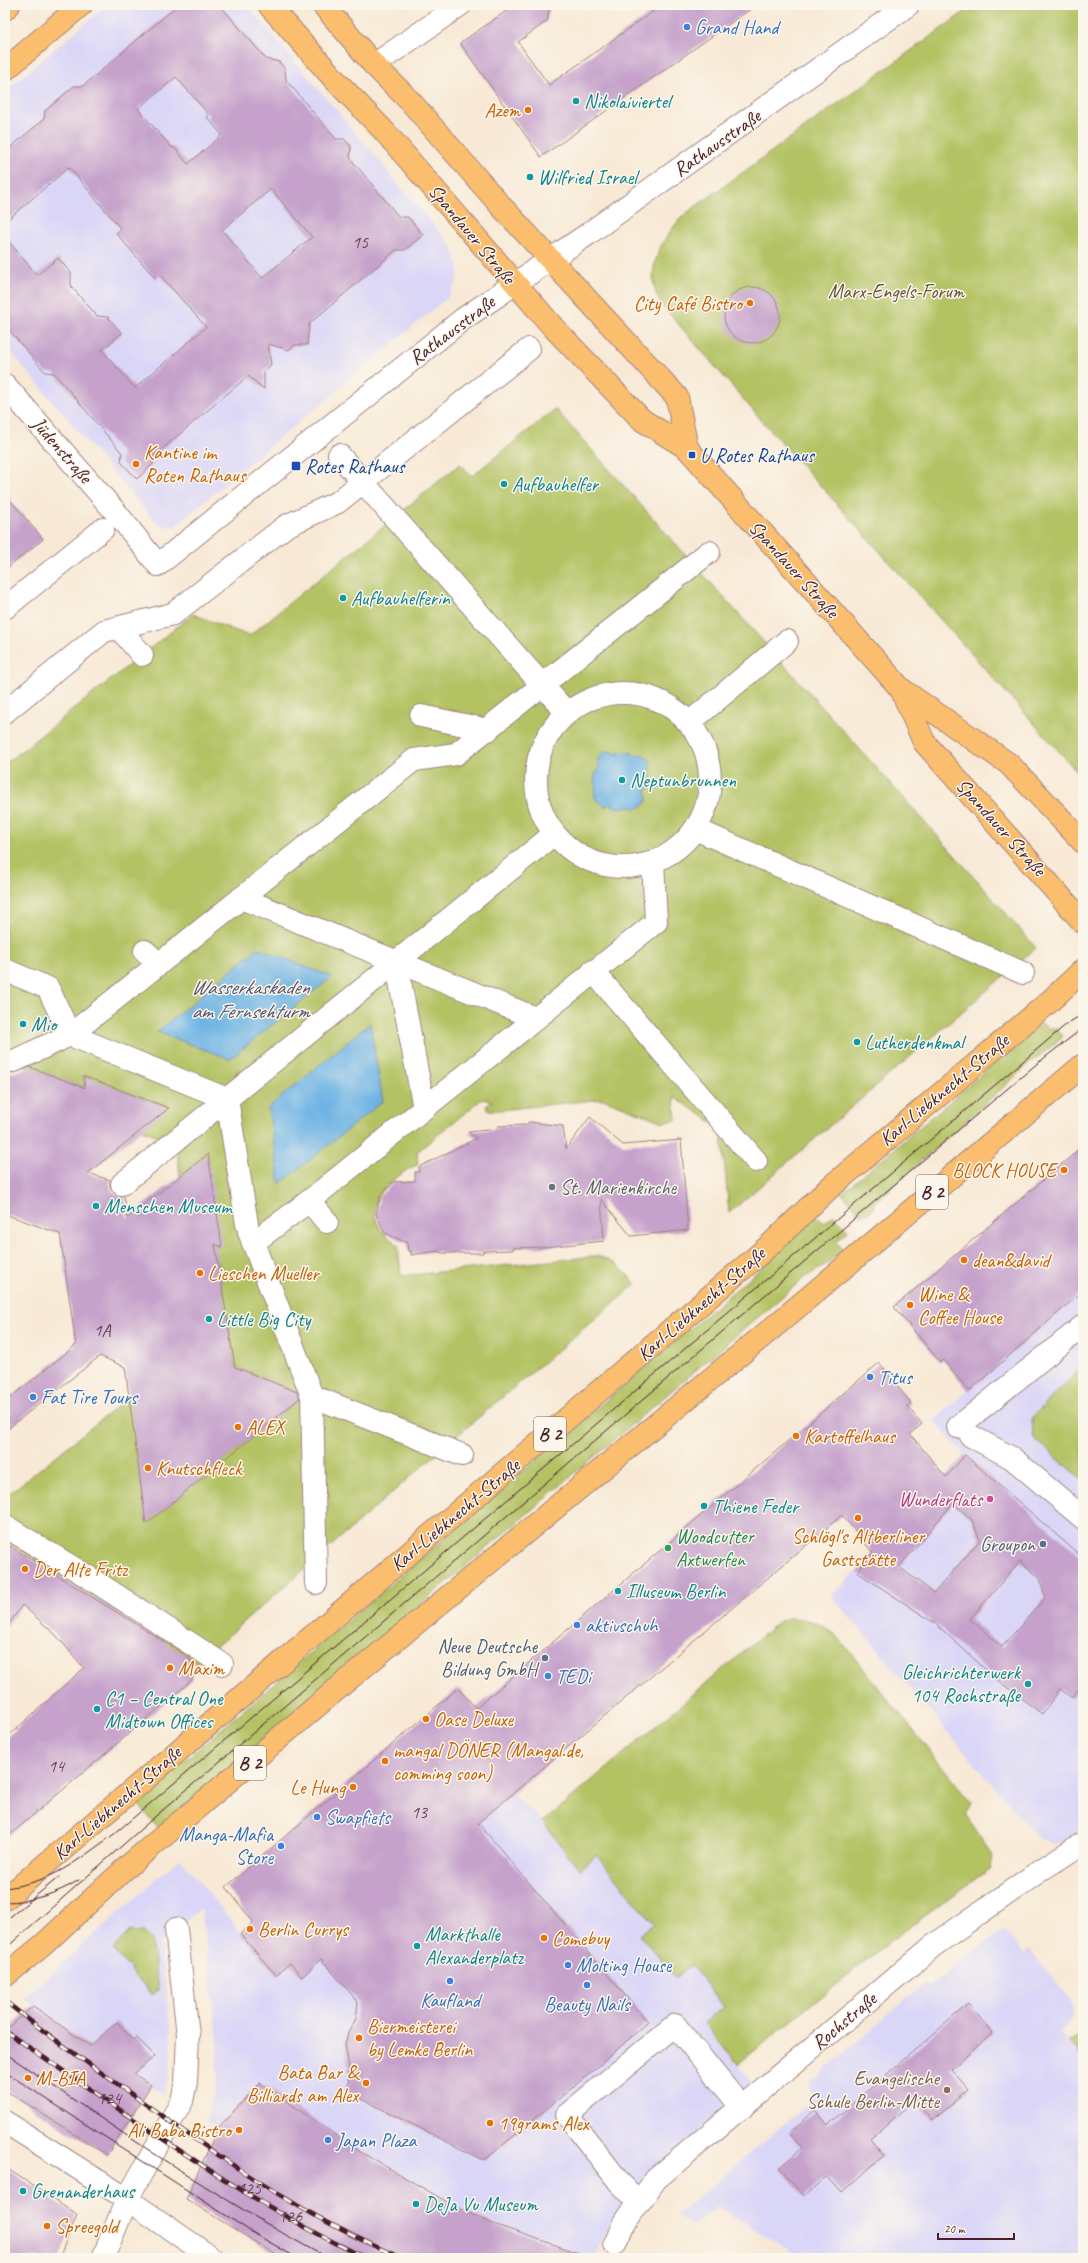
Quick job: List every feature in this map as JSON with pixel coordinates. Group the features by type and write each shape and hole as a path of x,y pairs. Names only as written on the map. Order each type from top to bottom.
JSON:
{"main road":[{"path":"5,9 9,5"},
{"path":"5,70 81,5"},
{"name":"Spandauer Straße","path":"270,5 336,82 384,131 515,284 642,420 687,448 901,689 1009,764 1083,842"},
{"name":"Spandauer Straße","path":"323,5 374,65 410,100 500,205 677,397 687,448"},
{"name":"Spandauer Straße","path":"901,689 924,742 1083,922"},
{"name":"Karl-Liebknecht-Straße","path":"7,1896 770,1245 827,1190 1048,1003 1083,970"},
{"name":"B 2","path":"5,1976 43,1945 127,1867 350,1678 782,1320 1083,1065"}],"street":[{"path":"374,65 460,5"},
{"name":"Rathausstraße","path":"111,522 158,565 463,319 754,117 908,5"},
{"path":"5,712 104,632 173,614 286,526 338,502 529,349"},
{"name":"Jüdenstraße","path":"5,384 111,522"},
{"path":"339,455 541,686 567,713"},
{"path":"5,608 111,522"},
{"path":"14,1062 70,1036 152,957 241,898 414,760 456,754 488,730 709,552"},
{"path":"119,628 142,655"},
{"path":"689,723 787,641"},
{"path":"630,693 646,696 662,702 677,711 689,723 702,742 709,763 710,786 705,809 695,829 684,843 669,854 653,862 632,867 610,866 588,860 569,849 554,834 542,814 536,793 536,771 541,749 548,736 567,713 596,697 630,693"},
{"path":"421,716 488,730"},
{"path":"695,829 1023,973"},
{"path":"122,1184 554,834"},
{"path":"250,1233 309,1201 593,971 656,922 653,862"},
{"path":"241,898 535,1018"},
{"path":"396,961 424,1108"},
{"path":"5,970 48,988 70,1036 227,1099"},
{"path":"593,971 756,1161"},
{"path":"227,1099 250,1233 312,1396 316,1584"},
{"path":"309,1201 327,1222"},
{"path":"1083,1326 964,1431 1012,1458 1083,1518"},
{"path":"312,1396 462,1455"},
{"path":"5,1526 90,1578 222,1664"},
{"name":"Rochstraße","path":"615,2244 623,2225 638,2201 656,2180 933,1946 1041,1870 1083,1843"},
{"path":"103,2258 126,2199 182,2101 186,2082 188,2034 176,1929"},
{"path":"638,2201 620,2183 567,2115 675,2025 742,2108"},
{"path":"5,2122 126,2199 212,2258"}],"shaded area":[{"path":"107,5 247,5 453,248 459,268 457,282 448,297 175,526 163,526 155,522 5,345 5,91"},
{"path":"1083,1291 1083,1831 1069,1840 1054,1844 1039,1839 831,1595 857,1572 879,1545 885,1549 965,1455 934,1420"},
{"path":"512,1794 543,1822 580,1870 596,1855 654,1924 640,1935 676,1978 690,1965 725,2006 704,2024 754,2085 644,2177 608,2226 594,2257 515,2232 454,2205 359,2151 260,2083 218,2128 206,2121 217,2080 218,2040 201,1908 160,1944 171,2031 170,2069 164,2094 132,2075 23,1998 180,1858 276,1975 397,1871"},
{"name":"Evangelische Schule Berlin-Mitte","path":"1004,1929 1024,1954 1029,1950 1069,1998 1073,2007 1072,2018 1060,2031 1083,2058 1083,2258 802,2258 717,2206 691,2226 677,2215 808,2104 807,2101 813,2096 808,2084 925,1983 929,1987"}],"green space":[{"name":"Marx-Engels-Forum","path":"974,5 1083,5 1083,778 756,414 661,304 653,280 657,256 662,245 684,215"},
{"path":"555,409 1036,948 729,1213 721,1128 674,1097 676,1120 663,1122 603,1099 490,1111 486,1106 492,1101 482,1099 417,1152 418,1165 405,1171 385,1188 378,1197 375,1205 375,1213 381,1230 398,1245 401,1276 599,1256 618,1265 636,1284 465,1429 197,1663 5,1540 5,1497 130,1396 146,1523 304,1395 235,1367 215,1244 221,1246 180,1176 176,1142 142,1130 168,1107 83,1077 85,1088 5,1058 5,764 193,614 249,636 460,464 472,476"},
{"path":"1041,1024 1049,1028 1056,1028 1063,1037 1028,1065 874,1203 873,1209 863,1216 842,1193"},
{"path":"834,1215 848,1231 836,1242 844,1250 824,1266 804,1278 158,1828 136,1802 781,1251 794,1236 817,1216 824,1223"},
{"path":"1083,1366 1083,1481 1033,1437 1032,1417"},
{"path":"789,1618 815,1622 837,1636 971,1802 965,1814 993,1855 989,1869 891,1941 738,2064 704,2023 724,2006 691,1965 676,1978 640,1935 654,1924 596,1855 580,1870 543,1822 778,1622"},
{"path":"130,1931 144,1932 151,1939 158,1990 152,1995 113,1949"},
{"path":"1083,2035 1083,2058 1069,2041"}],"water":[{"name":"Neptunbrunnen","path":"610,751 618,755 619,752 632,753 632,756 642,754 650,761 651,769 647,776 651,776 649,789 646,789 648,798 645,804 636,809 627,805 626,808 613,807 613,803 606,806 596,800 594,792 597,784 594,783 596,771 599,771 598,758 604,752"},
{"name":"Wasserkaskaden am Fernsehturm","path":"258,948 332,977 230,1059 157,1032"},
{"name":"Wasserkaskaden am Fernsehturm","path":"370,1023 383,1101 280,1184 268,1108"}],"building":[{"path":"178,5 220,5 266,59 279,62 285,69 286,80 336,139 344,139 351,146 350,158 399,217 408,217 423,235 405,250 396,250 309,324 307,345 294,345 289,350 268,344 271,365 264,371 264,389 248,376 154,456 153,464 137,479 121,462 122,453 54,373 45,372 7,328 8,319 5,315 5,237 37,275 58,258 71,273 71,286 97,316 108,317 122,333 102,350 135,388 206,327 160,275 156,279 116,233 121,229 69,167 5,222 5,152 44,119 45,111 74,86 83,86","holes":["176,77 209,115 207,117 222,135 188,164 138,109","271,189 312,237 262,278 222,230"]},
{"path":"515,5 550,5 547,21 518,42 549,85 662,5 756,5 541,157 460,43"},
{"path":"752,287 763,289 772,295 778,304 780,315 778,326 772,335 763,341 752,343 741,341 732,335 726,326 724,315 726,304 732,295 741,289"},
{"path":"5,494 43,539 5,570"},
{"path":"30,1067 85,1088 83,1076 169,1108 88,1173 110,1180 110,1186 113,1192 124,1196 127,1218 208,1154 222,1247 215,1244 235,1367 297,1392 300,1398 146,1524 125,1367 100,1356 5,1431 5,1402 76,1345 60,1234 5,1214 5,1069 13,1073"},
{"name":"St. Marienkirche","path":"590,1117 623,1145 681,1140 688,1230 631,1236 601,1199 604,1241 544,1247 513,1248 513,1250 483,1251 483,1253 442,1253 438,1251 411,1255 411,1251 408,1251 407,1243 385,1233 376,1214 380,1196 394,1182 415,1181 415,1172 419,1172 419,1167 477,1138 468,1132 498,1129 498,1126 528,1125 528,1122 563,1126 566,1149"},
{"path":"1083,1146 1083,1291 969,1391 943,1360 940,1362 894,1307"},
{"path":"879,1363 911,1403 907,1406 922,1424 910,1434 946,1477 965,1455 1083,1558 1083,1683 1072,1698 1060,1689 1042,1714 996,1679 936,1624 857,1572 873,1553 842,1515 478,1823 648,2022 601,2064 486,2159 481,2159 348,2092 349,2067 345,2044 348,2033 356,2019 358,2002 321,1959 302,1977 290,1963 276,1975 240,1934 253,1922 226,1887 458,1688 476,1708","holes":["953,1503 972,1520 980,1540 934,1593 899,1567","1020,1561 1040,1578 1045,1598 1002,1647 970,1619"]},
{"name":"C1 – Central One Midtown Offices","path":"5,1543 189,1657 194,1669 192,1680 5,1839 5,1739 84,1668 55,1634 22,1605 5,1630"},
{"path":"968,2004 993,2033 951,2069 969,2090 932,2121 915,2100 869,2139 883,2156 842,2193 827,2176 804,2196 779,2168 802,2148 789,2133 815,2110 828,2125"},
{"path":"33,2006 90,2046 117,2022 133,2040 136,2037 155,2056 134,2074 151,2085 107,2155 5,2090 5,2031"},
{"path":"260,2083 359,2151 454,2206 496,2225 582,2254 582,2258 281,2258 186,2199 218,2128"},
{"name":"Grenanderhaus","path":"5,2167 77,2215 59,2258 5,2258"}],"tram line":[{"path":"5,1888 22,1885 50,1876 75,1862 113,1835 1068,1023 1083,1014"},
{"path":"5,1949 150,1821 943,1143 1039,1062 1083,1028"},
{"path":"5,1921 59,1877"},
{"path":"5,1902 34,1899 53,1893 79,1880"},
{"path":"5,2053 163,2160 285,2235 327,2258"},
{"path":"5,2072 250,2231 297,2258"}],"railway":[{"path":"5,2001 83,2059 228,2162 330,2224 365,2242 402,2258"},
{"path":"5,2031 181,2152 226,2181 318,2234 366,2258"}],"place":[{"name":"Grand Hand","path":"687,27"},
{"name":"Nikolaiviertel","path":"576,101"},
{"name":"Azem","path":"528,110"},
{"name":"Wilfried Israel","path":"530,177"},
{"name":"City Café Bistro","path":"750,303"},
{"name":"U Rotes Rathaus","path":"692,455"},
{"name":"Kantine im Roten Rathaus","path":"136,464"},
{"name":"Rotes Rathaus","path":"296,466"},
{"name":"Aufbauhelfer","path":"504,484"},
{"name":"Aufbauhelferin","path":"343,598"},
{"name":"Neptunbrunnen","path":"622,780"},
{"name":"Mio","path":"23,1024"},
{"name":"Lutherdenkmal","path":"857,1042"},
{"name":"BLOCK HOUSE","path":"1064,1170"},
{"name":"St. Marienkirche","path":"552,1187"},
{"name":"Menschen Museum","path":"96,1206"},
{"name":"dean&david","path":"964,1260"},
{"name":"Lieschen Mueller","path":"200,1273"},
{"name":"Wine & Coffee House","path":"910,1305"},
{"name":"Little Big City","path":"209,1319"},
{"name":"Titus","path":"870,1377"},
{"name":"Fat Tire Tours","path":"33,1397"},
{"name":"ALEX","path":"238,1427"},
{"name":"Kartoffelhaus","path":"796,1436"},
{"name":"Knutschfleck","path":"148,1468"},
{"name":"Wunderflats","path":"990,1499"},
{"name":"Thiene Feder","path":"704,1506"},
{"name":"Schlögl's Altberliner Gaststätte","path":"858,1518"},
{"name":"Groupon","path":"1043,1544"},
{"name":"Woodcutter Axtwerfen","path":"668,1548"},
{"name":"Der Alte Fritz","path":"25,1569"},
{"name":"Illuseum Berlin","path":"618,1591"},
{"name":"aktivschuh","path":"577,1625"},
{"name":"Neue Deutsche Bildung GmbH","path":"545,1658"},
{"name":"Maxim","path":"170,1668"},
{"name":"TEDi","path":"548,1676"},
{"name":"Gleichrichterwerk 104 Rochstraße","path":"1028,1684"},
{"name":"C1 – Central One Midtown Offices","path":"97,1709"},
{"name":"Oase Deluxe","path":"426,1719"},
{"name":"mangal DÖNER (Mangal.de, comming soon)","path":"385,1761"},
{"name":"Le Hung","path":"353,1787"},
{"name":"Swapfiets","path":"317,1817"},
{"name":"Manga-Mafia Store","path":"281,1846"},
{"name":"Berlin Currys","path":"250,1929"},
{"name":"Comebuy","path":"544,1938"},
{"name":"Markthalle Alexanderplatz","path":"417,1946"},
{"name":"Molting House","path":"568,1965"},
{"name":"Kaufland","path":"450,1981"},
{"name":"Beauty Nails","path":"587,1985"},
{"name":"Biermeisterei by Lemke Berlin","path":"359,2038"},
{"name":"M-BIA","path":"28,2078"},
{"name":"Bata Bar & Billiards am Alex","path":"366,2083"},
{"name":"Evangelische Schule Berlin-Mitte","path":"947,2090"},
{"name":"19grams Alex","path":"490,2123"},
{"name":"Ali Baba Bistro","path":"239,2130"},
{"name":"Japan Plaza","path":"328,2140"},
{"name":"Grenanderhaus","path":"23,2191"},
{"name":"DeJa Vu Museum","path":"416,2204"},
{"name":"Spreegold","path":"47,2226"}]}
